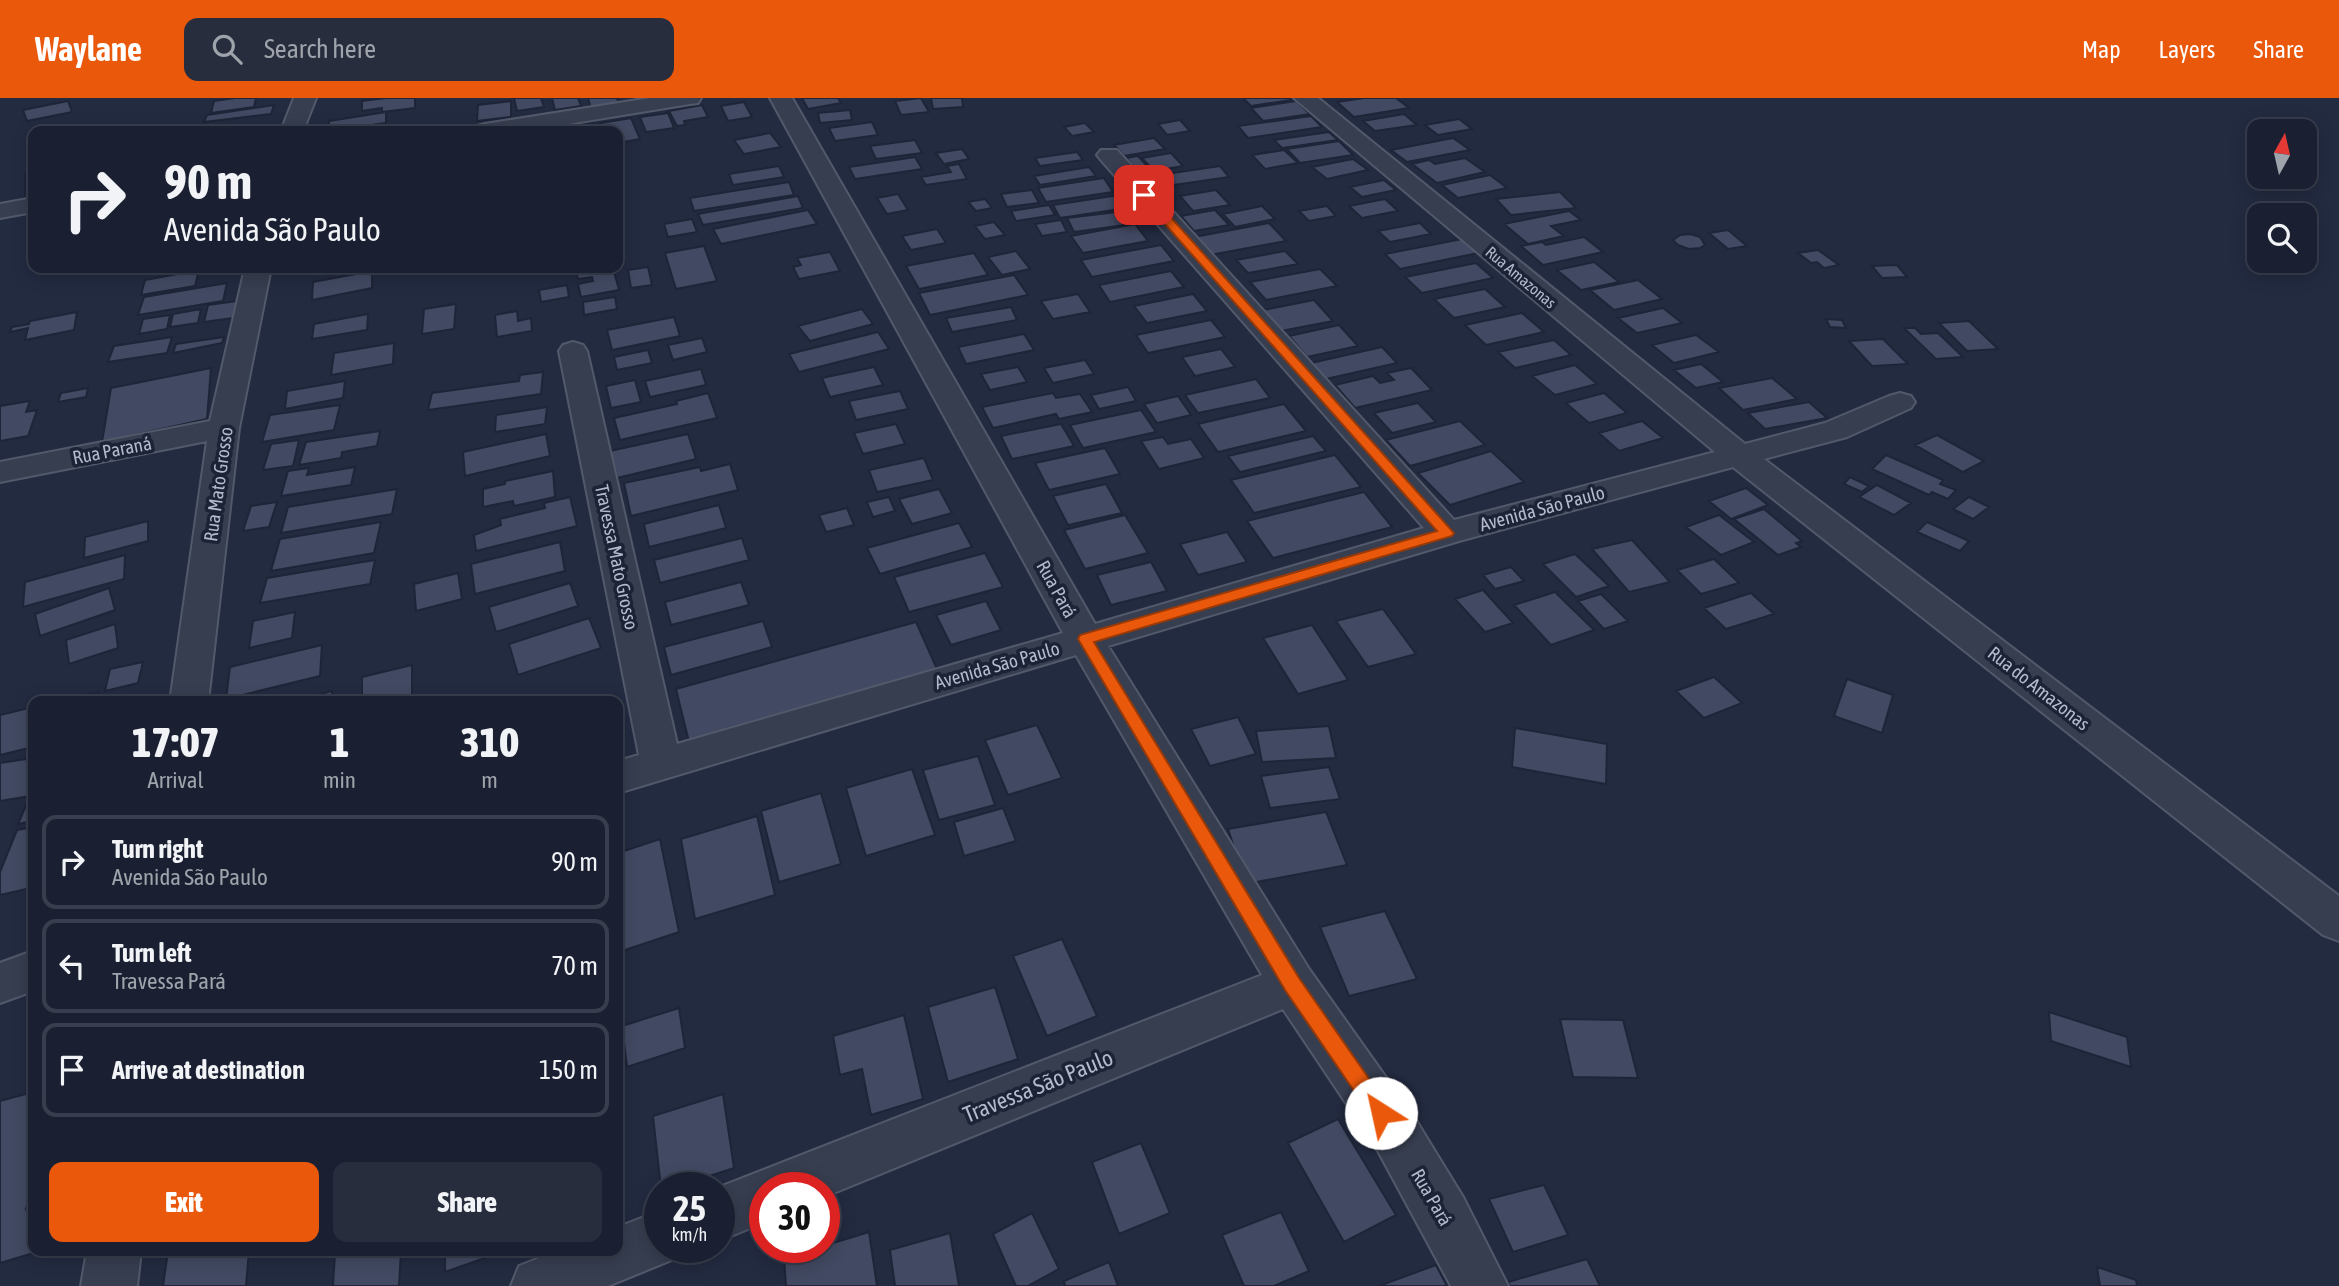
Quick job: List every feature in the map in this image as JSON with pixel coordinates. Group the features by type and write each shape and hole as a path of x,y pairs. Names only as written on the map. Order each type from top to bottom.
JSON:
{"street":[{"path":"294,126 305,98"},
{"path":"516,126 690,98"},
{"name":"Rua Pará","path":"781,98 1085,639 1292,984 1396,1134 1444,1216 1480,1286"},
{"name":"Rua Amazonas","path":"1305,98 1738,454"},
{"path":"1109,155 1447,533"},
{"path":"0,211 28,206"},
{"name":"Rua Mato Grosso","path":"190,696 224,428 257,273"},
{"name":"Travessa Mato Grosso","path":"573,351 661,763"},
{"name":"Avenida São Paulo","path":"623,775 1447,533 1836,430 1900,402"},
{"name":"Rua Paraná","path":"0,472 224,428"},
{"name":"Rua do Amazonas","path":"1738,454 2339,922"},
{"path":"0,983 28,973"},
{"name":"Travessa São Paulo","path":"823,1172 1292,984"},
{"path":"623,1253 644,1244"},
{"path":"109,1286 113,1256"},
{"path":"539,1286 615,1256"}],"building":[{"path":"256,98 254,107 211,113 214,101"},
{"path":"415,98 415,108 382,112 382,108 362,111 362,101"},
{"path":"514,98 541,98 544,107 517,111"},
{"path":"552,98 578,98 581,106 555,110"},
{"path":"588,98 617,98 619,105 591,109"},
{"path":"802,98 838,98 841,103 808,109"},
{"path":"921,98 929,112 901,115 895,101"},
{"path":"931,98 962,98 963,107 933,109"},
{"path":"1243,98 1290,98 1291,100 1251,106"},
{"path":"1364,98 1396,98 1409,108 1354,117 1337,102"},
{"path":"68,101 72,112 27,121 23,110"},
{"path":"511,101 511,117 477,121 478,105"},
{"path":"1296,101 1310,114 1263,121 1251,108"},
{"path":"744,102 752,117 728,121 721,106"},
{"path":"274,105 271,114 204,122 207,115"},
{"path":"702,105 708,117 684,121 685,125 677,126 669,111"},
{"path":"850,110 852,120 820,123 818,113"},
{"path":"386,112 386,123 329,126 329,121"},
{"path":"668,113 674,128 646,132 640,117"},
{"path":"1404,114 1417,125 1375,131 1363,121"},
{"path":"1311,116 1322,127 1248,138 1238,126"},
{"path":"631,118 640,139 623,142 623,126 602,126 601,123"},
{"path":"1459,119 1472,129 1438,135 1425,125"},
{"path":"1180,120 1190,131 1167,135 1158,124"},
{"path":"872,122 878,135 835,141 829,128"},
{"path":"1085,123 1094,132 1072,136 1064,127"},
{"path":"1329,132 1338,140 1282,148 1274,140"},
{"path":"770,133 781,147 744,154 734,140"},
{"path":"1154,138 1165,149 1124,156 1114,145"},
{"path":"1453,138 1470,150 1407,162 1391,150"},
{"path":"915,140 922,153 876,159 870,146"},
{"path":"1339,141 1353,155 1300,163 1287,149"},
{"path":"962,149 969,159 944,164 936,153"},
{"path":"1284,150 1298,163 1265,169 1252,155"},
{"path":"1077,152 1083,160 1040,166 1035,158"},
{"path":"1171,153 1183,166 1154,171 1142,158"},
{"path":"1138,156 1149,168 1136,170 1126,158"},
{"path":"915,157 922,169 855,179 849,167"},
{"path":"1465,158 1485,172 1437,183 1412,164 1429,160 1435,164"},
{"path":"1353,159 1368,170 1327,179 1312,167"},
{"path":"959,164 967,179 926,185 921,177 951,172 947,166"},
{"path":"779,166 784,177 733,185 729,174"},
{"path":"1220,166 1229,177 1174,185 1166,174"},
{"path":"1089,167 1096,176 1040,185 1034,176"},
{"path":"25,174 28,174 28,198 25,199"},
{"path":"1490,175 1507,188 1458,198 1442,185"},
{"path":"1104,178 1113,192 1046,202 1038,188"},
{"path":"1384,180 1396,190 1362,197 1350,187"},
{"path":"789,182 794,195 694,211 690,198"},
{"path":"1032,190 1039,203 1007,207 1001,194"},
{"path":"1216,190 1230,205 1193,211 1180,196"},
{"path":"1560,192 1576,208 1511,215 1496,199"},
{"path":"898,194 908,210 887,214 877,198"},
{"path":"1119,195 1127,208 1060,218 1053,205"},
{"path":"798,196 803,208 703,225 698,214"},
{"path":"985,199 992,208 976,211 968,202"},
{"path":"1385,199 1398,211 1362,218 1349,206"},
{"path":"1049,205 1055,215 1016,221 1011,211"},
{"path":"1262,206 1275,219 1235,227 1223,214"},
{"path":"1327,206 1336,216 1309,221 1299,211"},
{"path":"808,210 817,224 721,244 713,229"},
{"path":"1215,210 1229,225 1194,231 1181,216"},
{"path":"1569,211 1581,220 1551,226 1564,236 1528,244 1504,224"},
{"path":"1117,212 1125,225 1074,232 1067,218"},
{"path":"692,219 697,232 668,237 664,224"},
{"path":"1061,220 1067,232 1042,236 1035,224"},
{"path":"994,222 1005,235 985,239 975,226"},
{"path":"1269,223 1286,241 1210,255 1194,237"},
{"path":"1420,223 1431,234 1390,242 1378,231"},
{"path":"1135,224 1148,241 1083,253 1071,236"},
{"path":"937,229 946,243 911,250 902,236"},
{"path":"1728,230 1747,246 1728,249 1709,233"},
{"path":"1680,235 1700,237 1705,245 1689,249 1673,240"},
{"path":"1584,237 1603,252 1543,265 1521,246 1542,242 1546,245"},
{"path":"1462,239 1478,253 1400,269 1385,254"},
{"path":"1161,245 1174,261 1092,277 1081,260"},
{"path":"704,246 717,281 676,289 665,253"},
{"path":"1818,250 1839,265 1824,268 1817,262 1811,263 1798,253"},
{"path":"1016,251 1030,269 1002,275 988,257"},
{"path":"1285,251 1298,264 1248,273 1236,260"},
{"path":"830,252 840,271 799,279 793,267 801,265 797,258"},
{"path":"974,253 988,275 919,289 906,266"},
{"path":"1594,262 1619,282 1581,290 1557,270"},
{"path":"1476,263 1493,278 1422,293 1405,277"},
{"path":"1897,265 1907,277 1882,278 1872,266"},
{"path":"648,267 652,285 631,288 628,270"},
{"path":"1320,269 1337,286 1266,300 1250,282"},
{"path":"1171,271 1184,287 1110,302 1099,285"},
{"path":"198,273 195,286 141,295 145,280"},
{"path":"372,273 372,288 312,300 313,282"},
{"path":"576,273 614,273 619,290 581,297 578,284 593,281 592,277 578,279"},
{"path":"1014,275 1028,295 930,315 919,293"},
{"path":"1638,280 1662,299 1614,310 1590,290"},
{"path":"227,283 223,301 138,315 144,297"},
{"path":"567,285 569,297 541,302 539,290"},
{"path":"1485,289 1505,307 1454,318 1434,299"},
{"path":"1078,294 1090,312 1053,319 1041,301"},
{"path":"1193,294 1207,311 1147,323 1134,306"},
{"path":"615,297 617,309 584,315 583,302"},
{"path":"1314,300 1333,321 1281,331 1263,310"},
{"path":"237,301 233,318 204,322 208,305"},
{"path":"456,304 454,329 422,334 424,309"},
{"path":"1011,307 1017,320 952,332 946,318"},
{"path":"1663,308 1682,323 1637,333 1618,318"},
{"path":"201,309 198,323 170,327 173,314"},
{"path":"862,309 873,324 810,341 798,326"},
{"path":"517,311 518,321 531,318 532,331 497,337 495,315"},
{"path":"77,312 74,330 25,340 28,328 10,332 12,327 29,324 30,321"},
{"path":"1522,313 1544,332 1486,345 1465,325"},
{"path":"368,314 367,330 312,339 314,324"},
{"path":"170,315 167,329 139,334 143,319"},
{"path":"674,317 680,336 612,350 607,330"},
{"path":"1826,319 1842,320 1846,328 1830,327"},
{"path":"1211,320 1225,337 1148,353 1136,335"},
{"path":"1969,321 1998,349 1967,351 1939,323"},
{"path":"1339,325 1358,346 1307,357 1289,336"},
{"path":"1904,328 1915,328 1921,334 1938,333 1963,357 1936,359"},
{"path":"878,332 889,349 799,372 789,354"},
{"path":"1024,334 1034,350 966,364 958,347"},
{"path":"1696,335 1719,352 1674,363 1652,345"},
{"path":"172,337 167,353 108,362 114,346"},
{"path":"224,337 222,343 173,353 176,344"},
{"path":"702,338 707,352 673,360 668,345"},
{"path":"1883,339 1908,364 1872,366 1849,341"},
{"path":"1554,340 1571,355 1515,368 1498,352"},
{"path":"394,343 393,364 331,375 334,353"},
{"path":"1382,347 1397,363 1326,379 1311,363"},
{"path":"1221,349 1235,367 1195,376 1182,357"},
{"path":"648,350 652,363 617,370 614,357"},
{"path":"1085,360 1094,374 1053,383 1044,368"},
{"path":"1701,364 1723,382 1696,388 1674,370"},
{"path":"1575,365 1597,384 1555,395 1532,376"},
{"path":"874,367 883,385 830,397 822,378"},
{"path":"1018,367 1027,382 990,390 981,374"},
{"path":"211,368 207,419 102,442 111,388"},
{"path":"1411,368 1432,390 1355,408 1335,385 1373,376 1380,383 1394,380 1387,373"},
{"path":"701,369 706,385 650,397 645,381"},
{"path":"543,372 541,394 428,410 432,393 519,381 520,375"},
{"path":"1772,378 1797,399 1743,410 1719,388"},
{"path":"1256,379 1270,398 1198,413 1185,395"},
{"path":"635,380 641,402 611,408 606,386"},
{"path":"345,381 343,398 285,409 287,391"},
{"path":"1128,387 1136,401 1099,409 1091,395"},
{"path":"88,388 86,397 58,402 61,393"},
{"path":"900,391 908,409 856,420 849,401"},
{"path":"708,393 717,418 620,440 614,418 677,404 676,401"},
{"path":"1053,393 1056,398 1080,394 1092,412 1059,419 1056,414 993,428 982,407"},
{"path":"1604,393 1627,413 1589,423 1566,403"},
{"path":"1178,396 1191,415 1157,423 1144,404"},
{"path":"30,401 26,412 37,410 28,436 0,441 0,406"},
{"path":"1809,402 1827,418 1765,429 1748,413"},
{"path":"1418,403 1436,422 1392,433 1374,413"},
{"path":"1284,404 1306,431 1218,452 1198,424"},
{"path":"340,405 334,430 262,442 270,415"},
{"path":"547,407 545,424 495,432 496,415"},
{"path":"1141,410 1156,432 1083,448 1070,425"},
{"path":"1460,421 1485,445 1410,466 1386,440"},
{"path":"1642,421 1663,438 1619,451 1599,433"},
{"path":"896,424 905,444 863,454 854,433"},
{"path":"1061,424 1074,446 1012,459 1001,436"},
{"path":"380,431 377,446 342,452 341,458 299,465 306,442"},
{"path":"546,434 550,456 465,476 463,452"},
{"path":"688,434 696,459 617,478 610,451"},
{"path":"1937,435 1984,461 1963,472 1915,445"},
{"path":"1313,436 1326,451 1240,472 1228,456"},
{"path":"1163,437 1168,444 1191,439 1204,458 1159,469 1141,441"},
{"path":"299,440 293,466 263,470 271,444"},
{"path":"1105,448 1120,474 1049,490 1035,463"},
{"path":"1491,451 1524,482 1450,505 1418,473"},
{"path":"1335,455 1361,487 1254,513 1231,480"},
{"path":"1886,455 1943,480 1940,484 1956,490 1948,499 1932,492 1929,495 1872,469"},
{"path":"924,458 933,480 877,492 869,470"},
{"path":"730,464 738,490 631,516 624,483 700,467 701,471"},
{"path":"355,467 351,485 281,496 288,471 309,468 307,475"},
{"path":"553,471 555,497 514,506 513,501 483,507 483,489 505,484 505,481"},
{"path":"1850,477 1869,486 1862,492 1844,484"},
{"path":"1106,484 1122,513 1068,525 1053,496"},
{"path":"1877,485 1911,503 1894,515 1859,497"},
{"path":"1746,488 1768,505 1731,519 1709,501"},
{"path":"397,489 392,514 281,533 288,507"},
{"path":"939,489 952,513 912,524 899,499"},
{"path":"1364,492 1392,527 1273,558 1247,521"},
{"path":"570,497 577,526 476,551 474,535 501,525 500,519 545,508 544,503"},
{"path":"889,497 895,511 873,517 867,502"},
{"path":"1969,497 1989,507 1973,519 1953,509"},
{"path":"277,502 269,527 243,531 251,506"},
{"path":"719,505 726,528 649,547 644,524"},
{"path":"847,508 854,525 826,532 819,515"},
{"path":"1764,509 1802,541 1796,543 1801,547 1778,555 1734,519"},
{"path":"1125,515 1148,553 1085,569 1064,530"},
{"path":"1719,515 1754,542 1721,555 1686,527"},
{"path":"148,521 148,541 84,558 85,537"},
{"path":"381,522 374,553 271,571 280,539"},
{"path":"1927,522 1969,541 1960,551 1917,532"},
{"path":"959,523 972,547 880,574 867,548"},
{"path":"1227,532 1247,562 1198,575 1180,544"},
{"path":"742,538 749,560 660,583 654,560"},
{"path":"1632,540 1670,582 1629,592 1592,549"},
{"path":"560,542 565,571 475,594 471,564"},
{"path":"985,553 1003,587 909,612 894,577"},
{"path":"1575,554 1609,586 1576,597 1543,564"},
{"path":"125,555 124,579 23,607 25,582"},
{"path":"1714,559 1739,583 1701,594 1677,570"},
{"path":"375,560 370,584 260,603 267,578"},
{"path":"1151,562 1167,591 1111,605 1097,575"},
{"path":"1511,567 1524,581 1495,589 1483,575"},
{"path":"458,573 462,599 416,611 414,584"},
{"path":"741,582 749,605 671,625 665,602"},
{"path":"570,583 578,606 496,632 489,607"},
{"path":"109,588 115,610 40,636 35,614"},
{"path":"1483,590 1513,623 1485,632 1455,599"},
{"path":"1555,592 1594,630 1551,645 1514,605"},
{"path":"1751,593 1774,614 1726,629 1704,608"},
{"path":"1601,594 1628,621 1604,629 1578,601"},
{"path":"986,601 1001,630 951,645 936,615"},
{"path":"1383,609 1416,654 1368,667 1336,621"},
{"path":"295,612 292,638 249,648 253,621"},
{"path":"589,618 601,648 518,675 509,644"},
{"path":"763,621 772,647 671,675 664,647"},
{"path":"916,622 937,669 689,742 676,689"},
{"path":"115,624 118,648 69,664 66,640"},
{"path":"1312,625 1348,680 1298,694 1263,638"},
{"path":"322,645 320,676 238,696 226,696 230,667"},
{"path":"143,662 138,683 105,691 110,669"},
{"path":"412,665 412,696 362,696 362,677"},
{"path":"1714,677 1742,703 1704,718 1676,691"},
{"path":"1847,679 1893,695 1882,733 1834,716"},
{"path":"332,691 332,696 314,696"},
{"path":"28,708 28,748 0,755 0,715"},
{"path":"1238,717 1256,754 1210,766 1191,729"},
{"path":"1037,725 1062,778 1008,795 985,740"},
{"path":"1329,726 1336,758 1262,762 1256,731"},
{"path":"1515,728 1607,744 1606,784 1512,767"},
{"path":"978,756 995,805 939,820 923,770"},
{"path":"28,759 28,796 0,801 0,763"},
{"path":"1329,767 1340,799 1270,808 1261,776"},
{"path":"912,769 935,835 866,856 846,788"},
{"path":"821,793 841,864 779,882 761,811"},
{"path":"27,803 28,822 18,824"},
{"path":"1003,808 1016,841 964,856 954,822"},
{"path":"1326,812 1347,865 1246,884 1228,829"},
{"path":"757,816 775,895 695,919 681,839"},
{"path":"28,828 28,889 0,895 0,872 17,830"},
{"path":"660,839 679,932 623,951 623,851"},
{"path":"1385,911 1417,979 1349,996 1320,927"},
{"path":"1062,939 1097,1016 1047,1036 1013,956"},
{"path":"995,987 1018,1059 948,1082 928,1007"},
{"path":"679,1008 685,1048 627,1067 623,1026"},
{"path":"2049,1012 2127,1037 2131,1067 2051,1041"},
{"path":"904,1015 923,1099 871,1115 862,1069 840,1075 833,1036"},
{"path":"1560,1019 1623,1020 1638,1078 1573,1077"},
{"path":"28,1093 28,1255 0,1263 0,1101"},
{"path":"723,1094 734,1168 722,1172 659,1172 653,1116"},
{"path":"1338,1119 1396,1215 1344,1242 1288,1143"},
{"path":"1141,1143 1170,1213 1119,1234 1092,1162"},
{"path":"1544,1185 1568,1235 1513,1252 1489,1199"},
{"path":"1281,1212 1309,1271 1274,1286 1244,1286 1222,1235"},
{"path":"1032,1213 1059,1269 1028,1286 1016,1286 993,1234"},
{"path":"869,1232 877,1286 786,1286 784,1263 840,1263 840,1241"},
{"path":"950,1233 959,1286 895,1286 890,1250"},
{"path":"167,1256 249,1256 246,1286 163,1286"},
{"path":"335,1256 401,1256 399,1286 333,1286"},
{"path":"445,1256 491,1256 445,1272"},
{"path":"1587,1259 1600,1286 1510,1286 1508,1282"},
{"path":"1109,1262 1118,1286 1065,1286 1064,1281"},
{"path":"1436,1265 1447,1286 1379,1286"},
{"path":"2097,1267 2136,1280 2137,1286 2100,1286"}],"route":[{"path":"1144,195 1447,533 1085,639 1292,984 1381,1113"}]}
